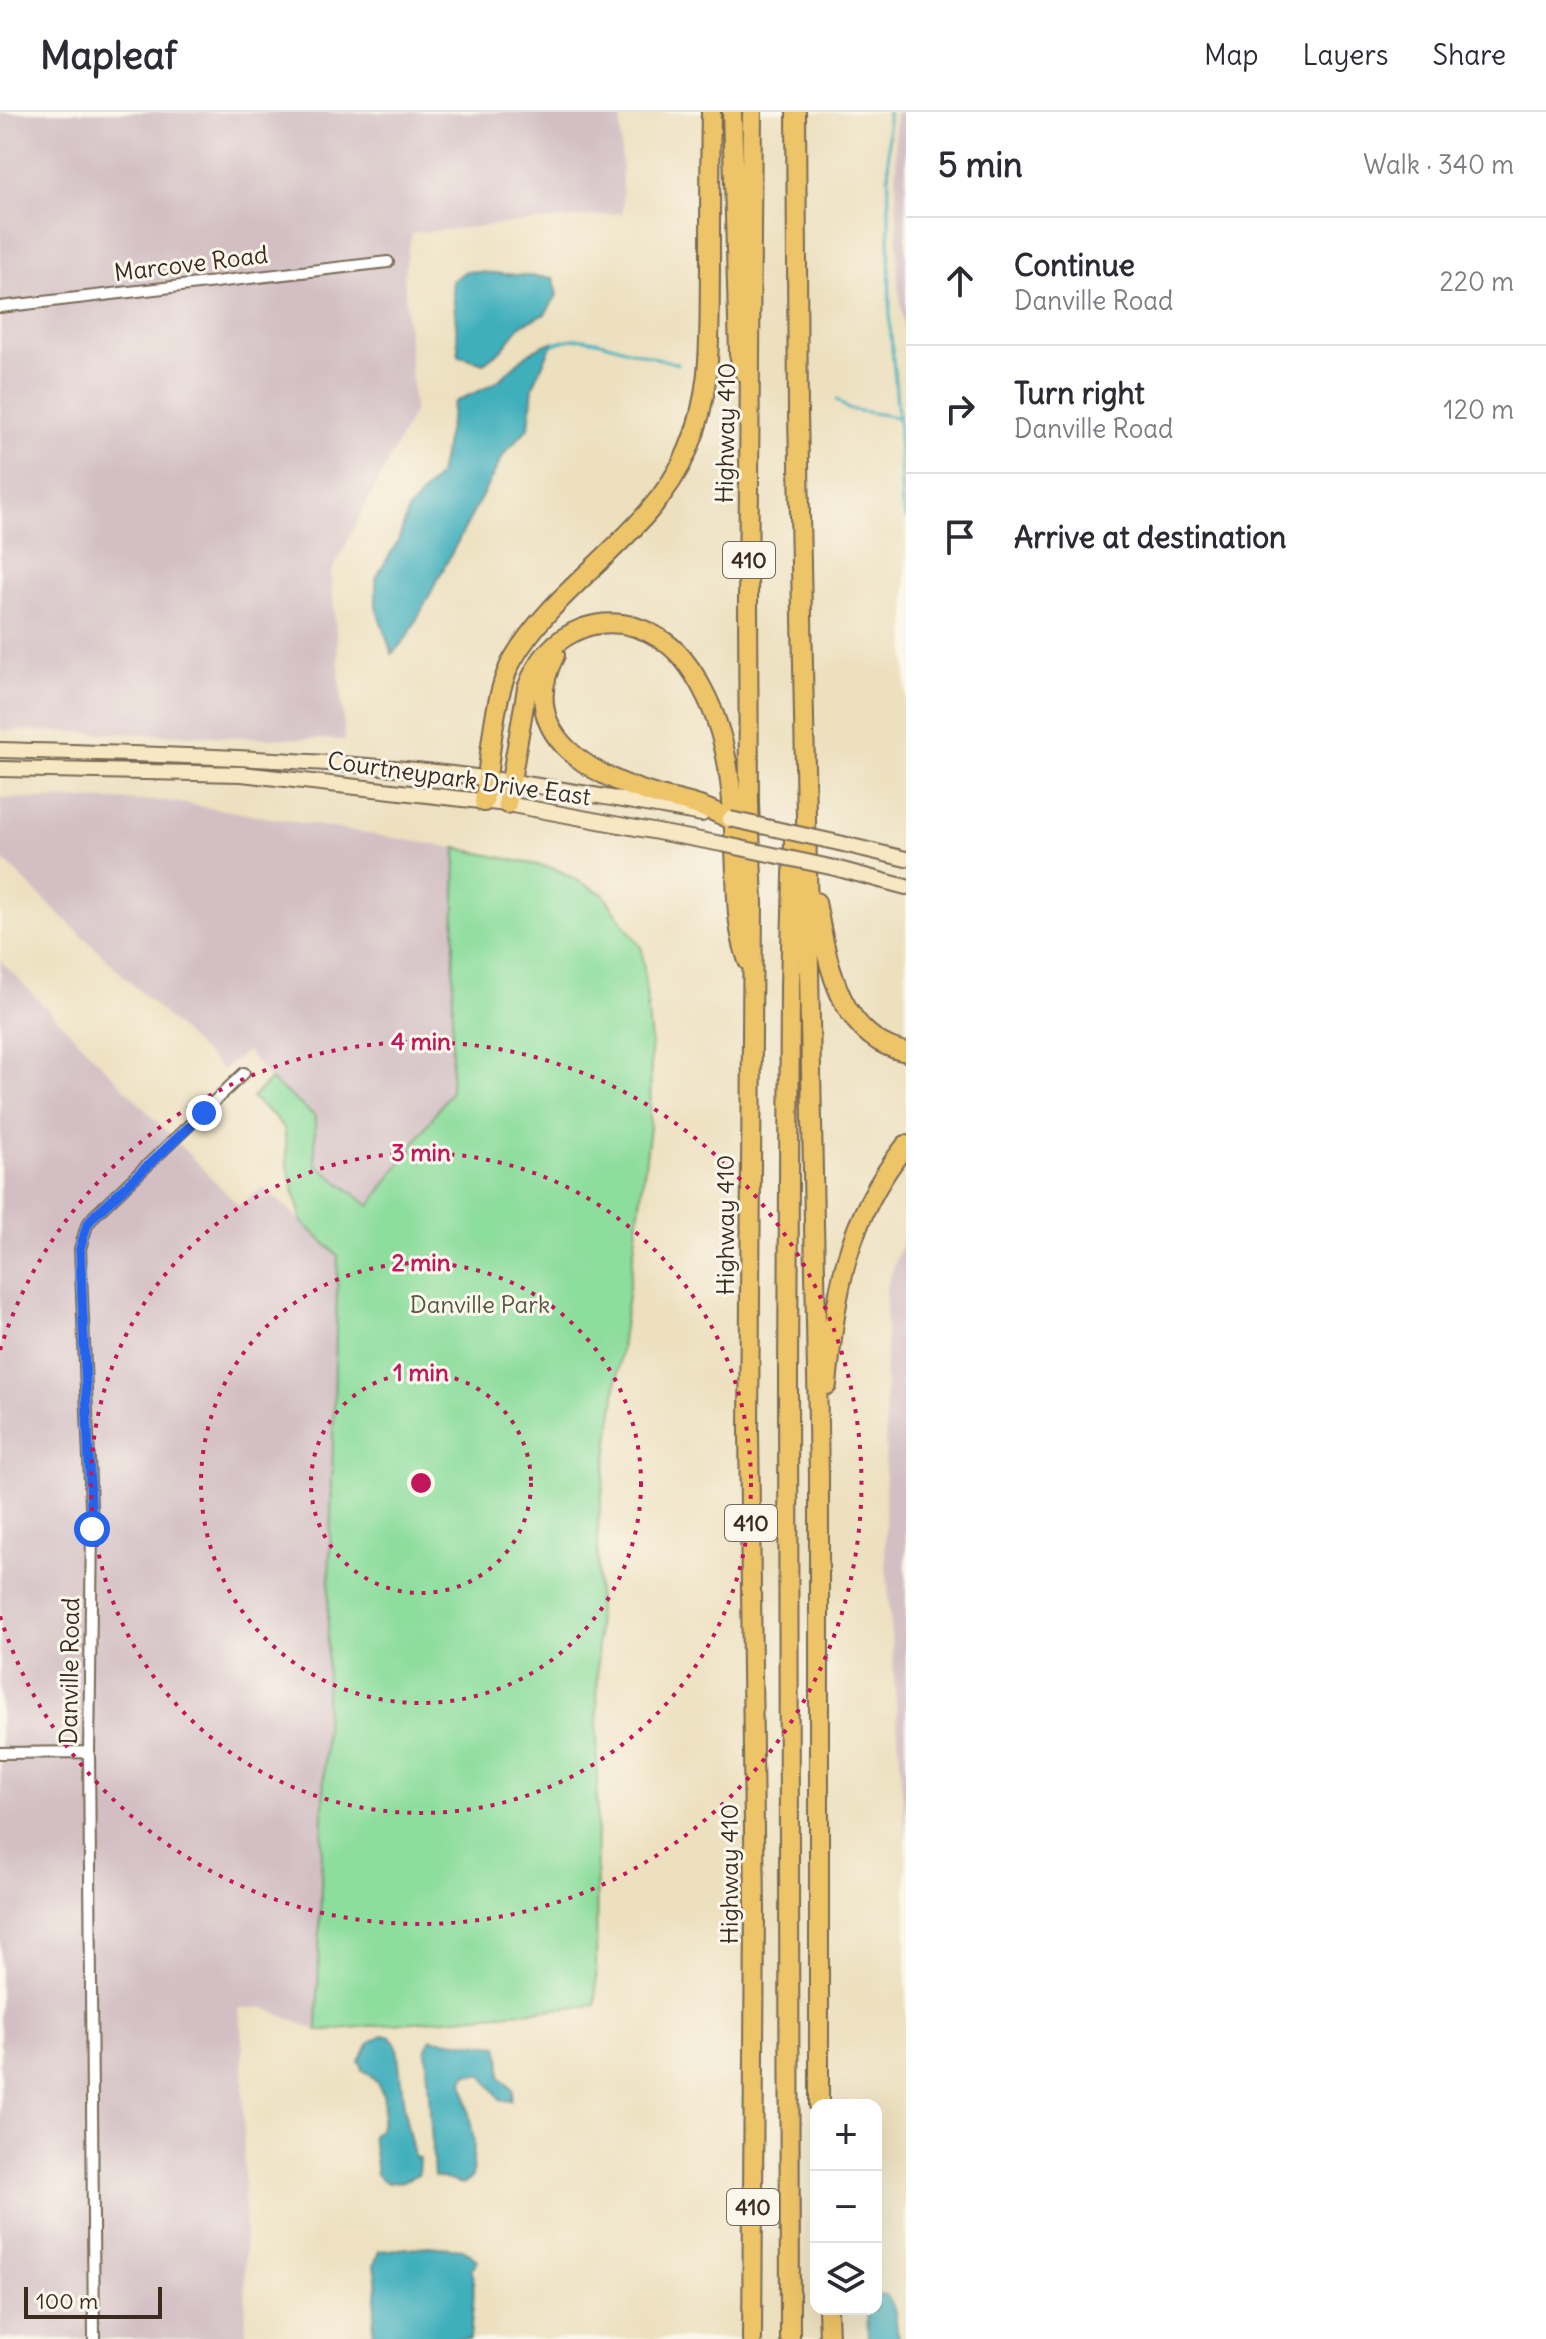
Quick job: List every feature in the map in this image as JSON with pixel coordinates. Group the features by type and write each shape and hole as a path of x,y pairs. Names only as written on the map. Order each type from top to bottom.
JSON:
{"highway":[{"path":"484,802 499,701 511,662 540,622 624,538 663,493 688,451 699,420 706,392 709,352 711,112"},
{"path":"732,112 739,354 751,396"},
{"name":"Highway 410","path":"752,112 748,679 752,971 749,1434 755,1910 752,2339"},
{"name":"410","path":"796,112 798,413 819,1475 820,2099"},
{"path":"790,2339 788,1379 798,413"},
{"path":"507,804 532,674 555,643 587,627 616,622 633,626 665,642 685,662 709,700 728,760 733,794 738,935 752,971"},
{"path":"587,627 556,653 546,672 543,704 554,734 572,754 600,772 635,788 697,805 730,819"},
{"path":"804,723 813,813 815,897 840,997 860,1027 888,1048 906,1052"},
{"path":"819,1475 835,1307 850,1243 864,1210 906,1145"},
{"path":"817,2339 818,2315"},
{"path":"828,2315 829,2339"}],"main road":[{"name":"Courtneypark Drive East","path":"0,750 243,757 487,779 730,819 906,859"},
{"name":"Courtneypark Drive East","path":"0,769 242,774 507,804 722,844 906,887"}],"street":[{"name":"Marcove Road","path":"0,307 388,262"},
{"name":"Danville Road","path":"94,2339 89,1752 92,1529 80,1249 87,1225 94,1216 244,1073"},
{"path":"0,1753 89,1752"}],"shaded area":[{"path":"0,112 620,112 623,213 412,233 404,274 414,411 331,574 345,740 0,730"},
{"path":"895,112 906,112 906,343 898,284"},
{"path":"0,798 168,801 456,848 451,1091 370,1206 315,1164 315,1116 270,1080 247,1051 222,1070 0,857"},
{"path":"0,960 238,1205 264,1187 338,1255 317,2031 265,2008 239,2008 243,2048 246,2339 0,2339"},
{"path":"906,1231 906,1848 885,1546 886,1288"}],"green space":[{"name":"Danville Park","path":"456,848 556,869 603,894 642,949 651,1043 650,1127 598,1525 596,2005 317,2031 338,1256 302,1222 287,1164 285,1130 252,1098 270,1080 315,1116 315,1164 370,1206 451,1091"}],"water":[{"path":"466,271 553,278 557,295 545,314 521,325 502,349 484,363 459,356 452,281"},
{"path":"553,342 533,386 529,427 504,454 408,636 392,654 376,607 376,578 398,541 409,509 439,475 454,403 495,383 530,352"},
{"path":"383,2035 391,2037 397,2046 405,2115 414,2157 419,2158 418,2174 403,2181 387,2183 377,2175 372,2135 380,2129 383,2094 376,2081 361,2069 362,2065 358,2062 371,2042"},
{"path":"431,2039 498,2046 500,2077 513,2090 511,2101 501,2100 482,2075 467,2074 463,2081 474,2141 472,2177 463,2184 434,2176 426,2048"},
{"path":"428,2246 463,2249 478,2260 471,2270 474,2295 470,2339 372,2339 377,2286 374,2265 379,2251"},
{"path":"882,2294 894,2308 898,2339 868,2339 867,2315 882,2315"}],"waterway":[{"path":"888,112 890,326 902,504 906,518"},
{"path":"549,347 569,340 588,340 677,364"},
{"path":"837,400 848,409 897,417"}],"route":[{"path":"92,1529 80,1249 87,1225 204,1113"}]}
